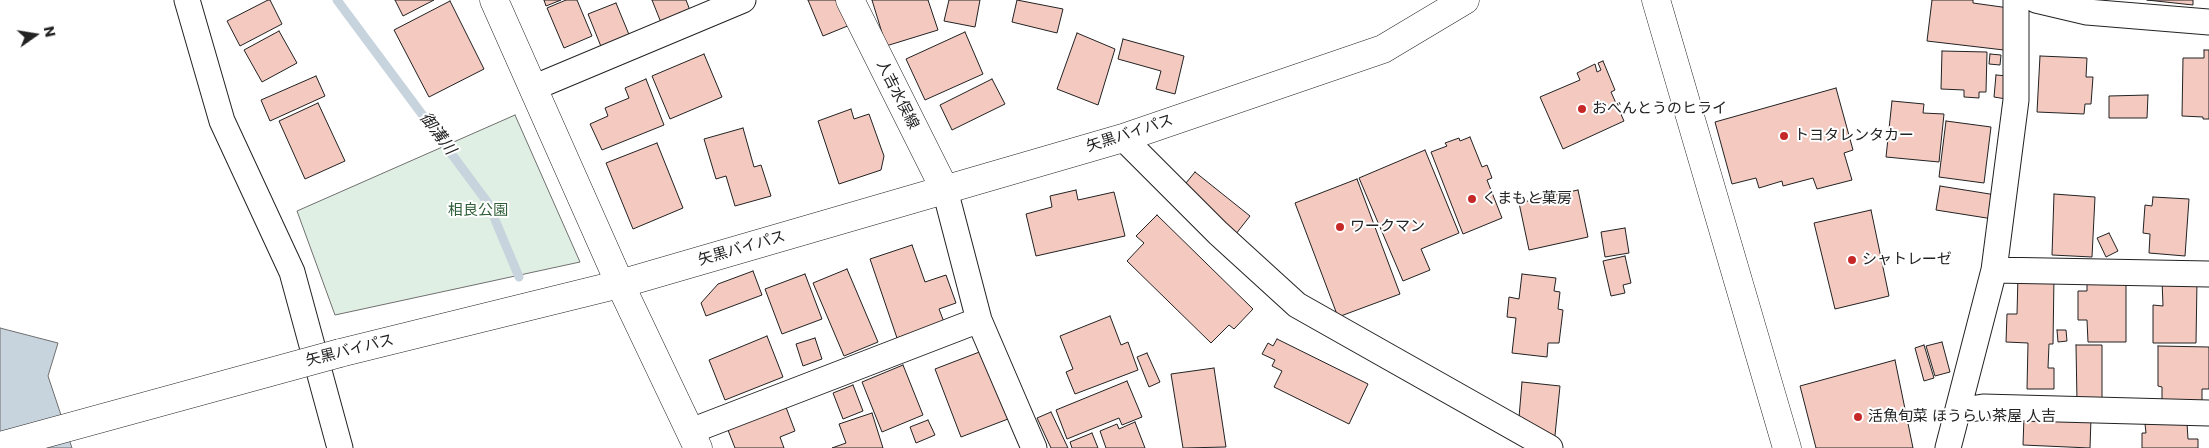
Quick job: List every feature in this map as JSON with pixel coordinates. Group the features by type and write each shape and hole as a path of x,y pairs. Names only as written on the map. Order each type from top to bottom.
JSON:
{"main road":[{"path":"494,0 620,284 695,439"},
{"name":"人吉水俣線","path":"850,0 945,190"},
{"name":"矢黒バイパス","path":"0,446 340,353 620,284 1122,138 1383,50 1464,0"},
{"path":"1656,0 1787,448"}],"street":[{"path":"186,0 222,121 292,272 340,448"},
{"path":"533,88 743,0"},
{"path":"1948,448 1994,270 2016,100 2016,0"},
{"path":"2036,0 2087,12 2209,22"},
{"path":"1122,138 1218,233 1296,305 1550,448"},
{"path":"945,190 979,320 1034,448"},
{"path":"1994,270 2209,274"},
{"path":"695,439 979,320"},
{"path":"1958,411 1982,407 2209,414"}],"green space":[{"name":"相良公園","path":"515,115 580,262 335,315 297,211"}],"shaded area":[{"path":"0,328 58,343 48,376 72,448 0,448"}],"building":[{"path":"270,0 282,24 240,46 227,21"},
{"path":"395,0 434,0 403,16"},
{"path":"544,0 561,0 546,6"},
{"path":"566,0 577,0 592,36 564,48 547,8"},
{"path":"652,0 686,0 691,13 662,25"},
{"path":"808,0 840,0 850,25 823,36"},
{"path":"872,0 928,0 938,30 886,46"},
{"path":"949,0 980,0 975,27 944,21"},
{"path":"1017,0 1063,9 1057,33 1012,22"},
{"path":"1932,0 1973,0 1973,3 2009,8 2004,50 1927,41"},
{"path":"2147,0 2193,0 2193,5"},
{"path":"450,1 484,69 429,97 394,30"},
{"path":"616,3 630,37 602,49 588,14"},
{"path":"279,31 297,63 262,82 244,50"},
{"path":"965,32 983,74 925,100 906,59"},
{"path":"1077,33 1115,49 1098,105 1057,89"},
{"path":"1123,39 1184,56 1175,94 1156,89 1161,71 1118,59"},
{"path":"2204,50 2209,50 2209,119 2182,116 2183,58 2204,58"},
{"path":"1942,51 1987,52 1986,92 1979,92 1979,98 1964,97 1964,90 1941,89"},
{"path":"704,54 722,97 670,119 652,76"},
{"path":"1990,54 2001,55 2000,65 1989,64"},
{"path":"2040,56 2087,58 2086,77 2093,77 2091,104 2085,104 2084,114 2037,112"},
{"name":"おべんとうのヒライ","path":"1603,61 1615,90 1611,92 1624,121 1563,149 1540,97 1580,80 1577,73 1595,64 1597,72 1601,70 1598,63"},
{"path":"1996,75 2008,76 2006,99 1994,97"},
{"path":"316,76 325,96 270,121 261,100"},
{"path":"646,79 664,125 602,150 590,124 608,116 605,108 629,98 625,88"},
{"path":"992,79 1005,104 952,130 940,105"},
{"name":"トヨタレンタカー","path":"1836,88 1853,150 1844,153 1852,180 1817,189 1813,178 1783,186 1782,181 1759,188 1756,178 1732,184 1715,122"},
{"path":"2148,95 2147,118 2109,118 2109,96"},
{"path":"1892,101 1924,104 1923,113 1944,114 1939,162 1886,157"},
{"path":"318,103 345,161 305,179 279,121"},
{"path":"851,109 854,119 869,114 884,156 881,170 839,184 818,121"},
{"path":"1946,121 1991,127 1984,183 1939,177"},
{"path":"743,128 754,167 761,165 771,196 735,206 726,176 716,179 704,139"},
{"name":"くまもと菓房","path":"1470,137 1482,167 1487,165 1492,178 1487,180 1502,218 1463,234 1431,152 1447,146 1445,143 1459,138 1460,141"},
{"path":"657,143 683,208 633,229 606,163"},
{"path":"1425,150 1459,233 1421,249 1430,270 1403,281 1359,178"},
{"path":"1195,172 1250,216 1228,244 1173,199"},
{"path":"1357,179 1400,294 1338,317 1295,203"},
{"path":"1940,186 1996,195 1993,219 1936,210"},
{"path":"1076,190 1078,200 1114,192 1125,236 1036,256 1026,214 1052,207 1050,196"},
{"path":"1578,190 1588,237 1529,250 1519,203"},
{"path":"2054,194 2095,197 2092,257 2052,255"},
{"path":"2153,197 2189,199 2185,256 2149,253 2150,234 2143,233 2145,205 2152,206"},
{"name":"シャトレーゼ","path":"1871,210 1889,296 1835,309 1814,223"},
{"path":"1157,215 1253,309 1234,329 1229,325 1211,343 1127,261 1144,243 1136,236"},
{"path":"1625,228 1629,253 1605,257 1601,232"},
{"path":"2109,233 2118,251 2106,257 2097,238"},
{"path":"912,245 925,282 946,275 956,303 939,309 944,322 897,338 870,259"},
{"path":"1625,256 1631,283 1623,285 1625,293 1611,296 1603,261"},
{"path":"847,269 878,342 844,356 813,283"},
{"path":"753,271 762,295 706,316 701,303 718,284"},
{"path":"805,274 822,319 782,334 765,289"},
{"path":"1522,274 1556,278 1554,291 1560,292 1558,309 1563,310 1559,343 1548,343 1547,357 1512,353 1516,318 1507,317 1509,297 1519,299"},
{"path":"2018,276 2054,276 2053,344 2049,344 2048,368 2054,368 2054,389 2027,389 2028,343 2006,342 2007,314 2017,314"},
{"path":"2162,280 2197,281 2196,343 2153,343 2153,305 2163,306"},
{"path":"2126,283 2126,342 2088,342 2087,320 2078,320 2078,291 2087,291 2087,284"},
{"path":"1110,316 1121,345 1128,342 1138,370 1075,394 1066,372 1073,369 1060,336"},
{"path":"2057,330 2066,330 2067,341 2058,342"},
{"path":"767,336 783,377 725,400 709,360"},
{"path":"815,338 822,359 803,366 796,344"},
{"path":"1277,339 1368,384 1349,424 1274,387 1282,371 1272,366 1275,360 1262,354 1268,343 1273,346"},
{"path":"1942,342 1950,372 1935,376 1926,346"},
{"path":"1924,345 1934,378 1924,381 1915,348"},
{"path":"2076,345 2102,345 2102,402 2077,402"},
{"path":"2158,346 2209,347 2209,389 2202,389 2202,402 2162,401 2162,387 2158,386"},
{"path":"982,351 1008,419 961,437 935,369"},
{"path":"1147,353 1160,382 1149,387 1137,357"},
{"name":"活魚旬菜 ほうらい茶屋 人吉","path":"1895,360 1913,448 1816,448 1800,386"},
{"path":"903,365 923,415 882,432 862,382"},
{"path":"1214,368 1226,447 1183,448 1171,374"},
{"path":"1127,381 1142,417 1122,425 1119,418 1067,439 1056,410"},
{"path":"1522,382 1560,386 1554,445 1517,441"},
{"path":"853,385 863,411 843,419 833,393"},
{"path":"784,402 795,431 780,437 784,448 735,448 726,425"},
{"path":"1051,412 1068,448 1051,448 1037,418"},
{"path":"872,413 883,448 832,448 846,443 839,424"},
{"path":"2024,417 2091,418 2090,448 2023,445"},
{"path":"928,420 935,435 916,443 910,427"},
{"path":"1135,422 1145,448 1106,448 1100,431 1117,424 1119,429"},
{"path":"2187,423 2188,439 2198,439 2198,448 2142,448 2142,433 2146,433 2145,424"},
{"path":"1092,433 1098,448 1072,448 1070,442"}],"waterway":[{"name":"御溝川","path":"337,0 488,203 519,277"}],"place":[{"name":"おべんとうのヒライ","path":"1582,109"},
{"name":"トヨタレンタカー","path":"1784,136"},
{"name":"くまもと菓房","path":"1472,199"},
{"name":"ワークマン","path":"1340,227"},
{"name":"シャトレーゼ","path":"1852,260"},
{"name":"活魚旬菜 ほうらい茶屋 人吉","path":"1858,417"}]}
